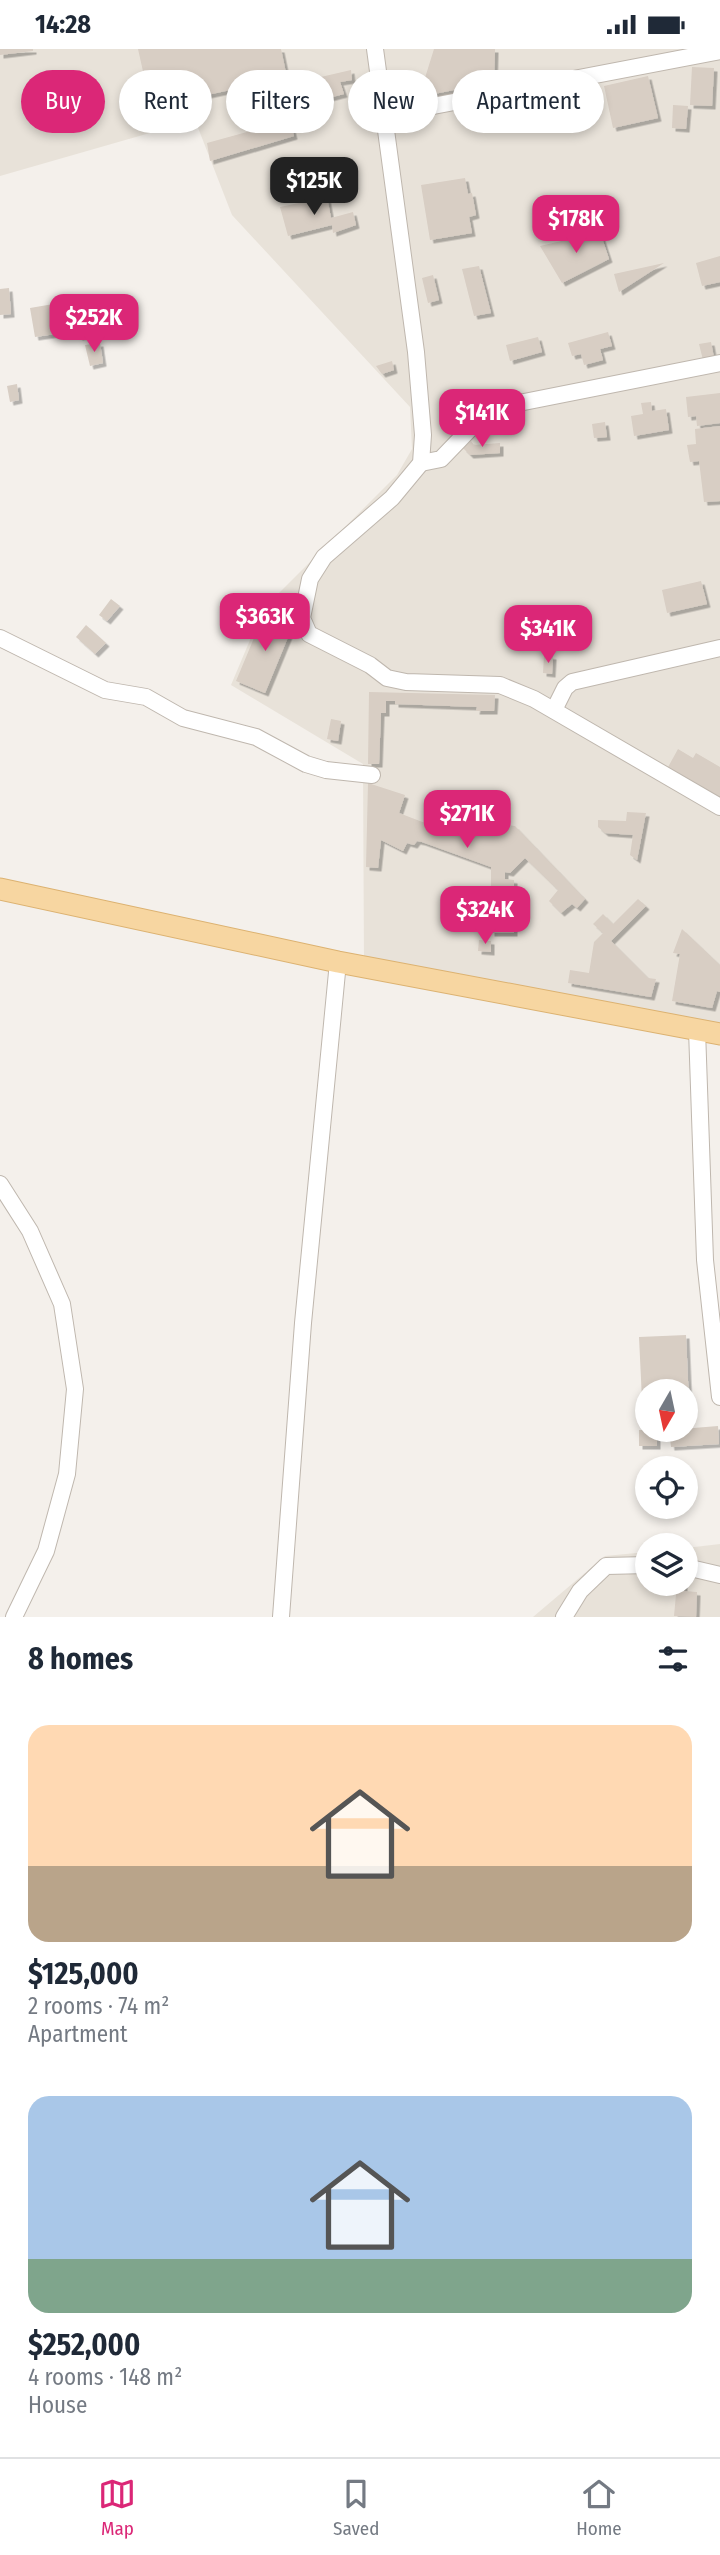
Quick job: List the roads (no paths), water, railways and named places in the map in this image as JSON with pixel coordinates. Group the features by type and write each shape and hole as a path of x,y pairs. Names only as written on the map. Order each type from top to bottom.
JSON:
{"main road":[{"path":"0,889 338,962 720,1034"}],"street":[{"path":"376,49 379,70"},
{"path":"438,105 720,51"},
{"path":"388,133 416,352 423,435 421,463 392,498 324,557 310,579 302,618 309,634 370,665 387,678 406,682 500,685 554,710 720,807"},
{"path":"421,463 441,459 495,403 524,402 720,363"},
{"path":"0,638 105,690 146,697 183,718 256,737 306,764 326,770 372,775"},
{"path":"554,710 565,688 572,682 720,647"},
{"path":"281,1617 303,1323 338,962"},
{"path":"696,1030 705,1260 720,1397"},
{"path":"0,1184 30,1231 62,1304 75,1389 67,1474 46,1551 14,1617"},
{"path":"564,1617 580,1591 606,1566 635,1565"},
{"path":"698,1569 720,1574"}]}
